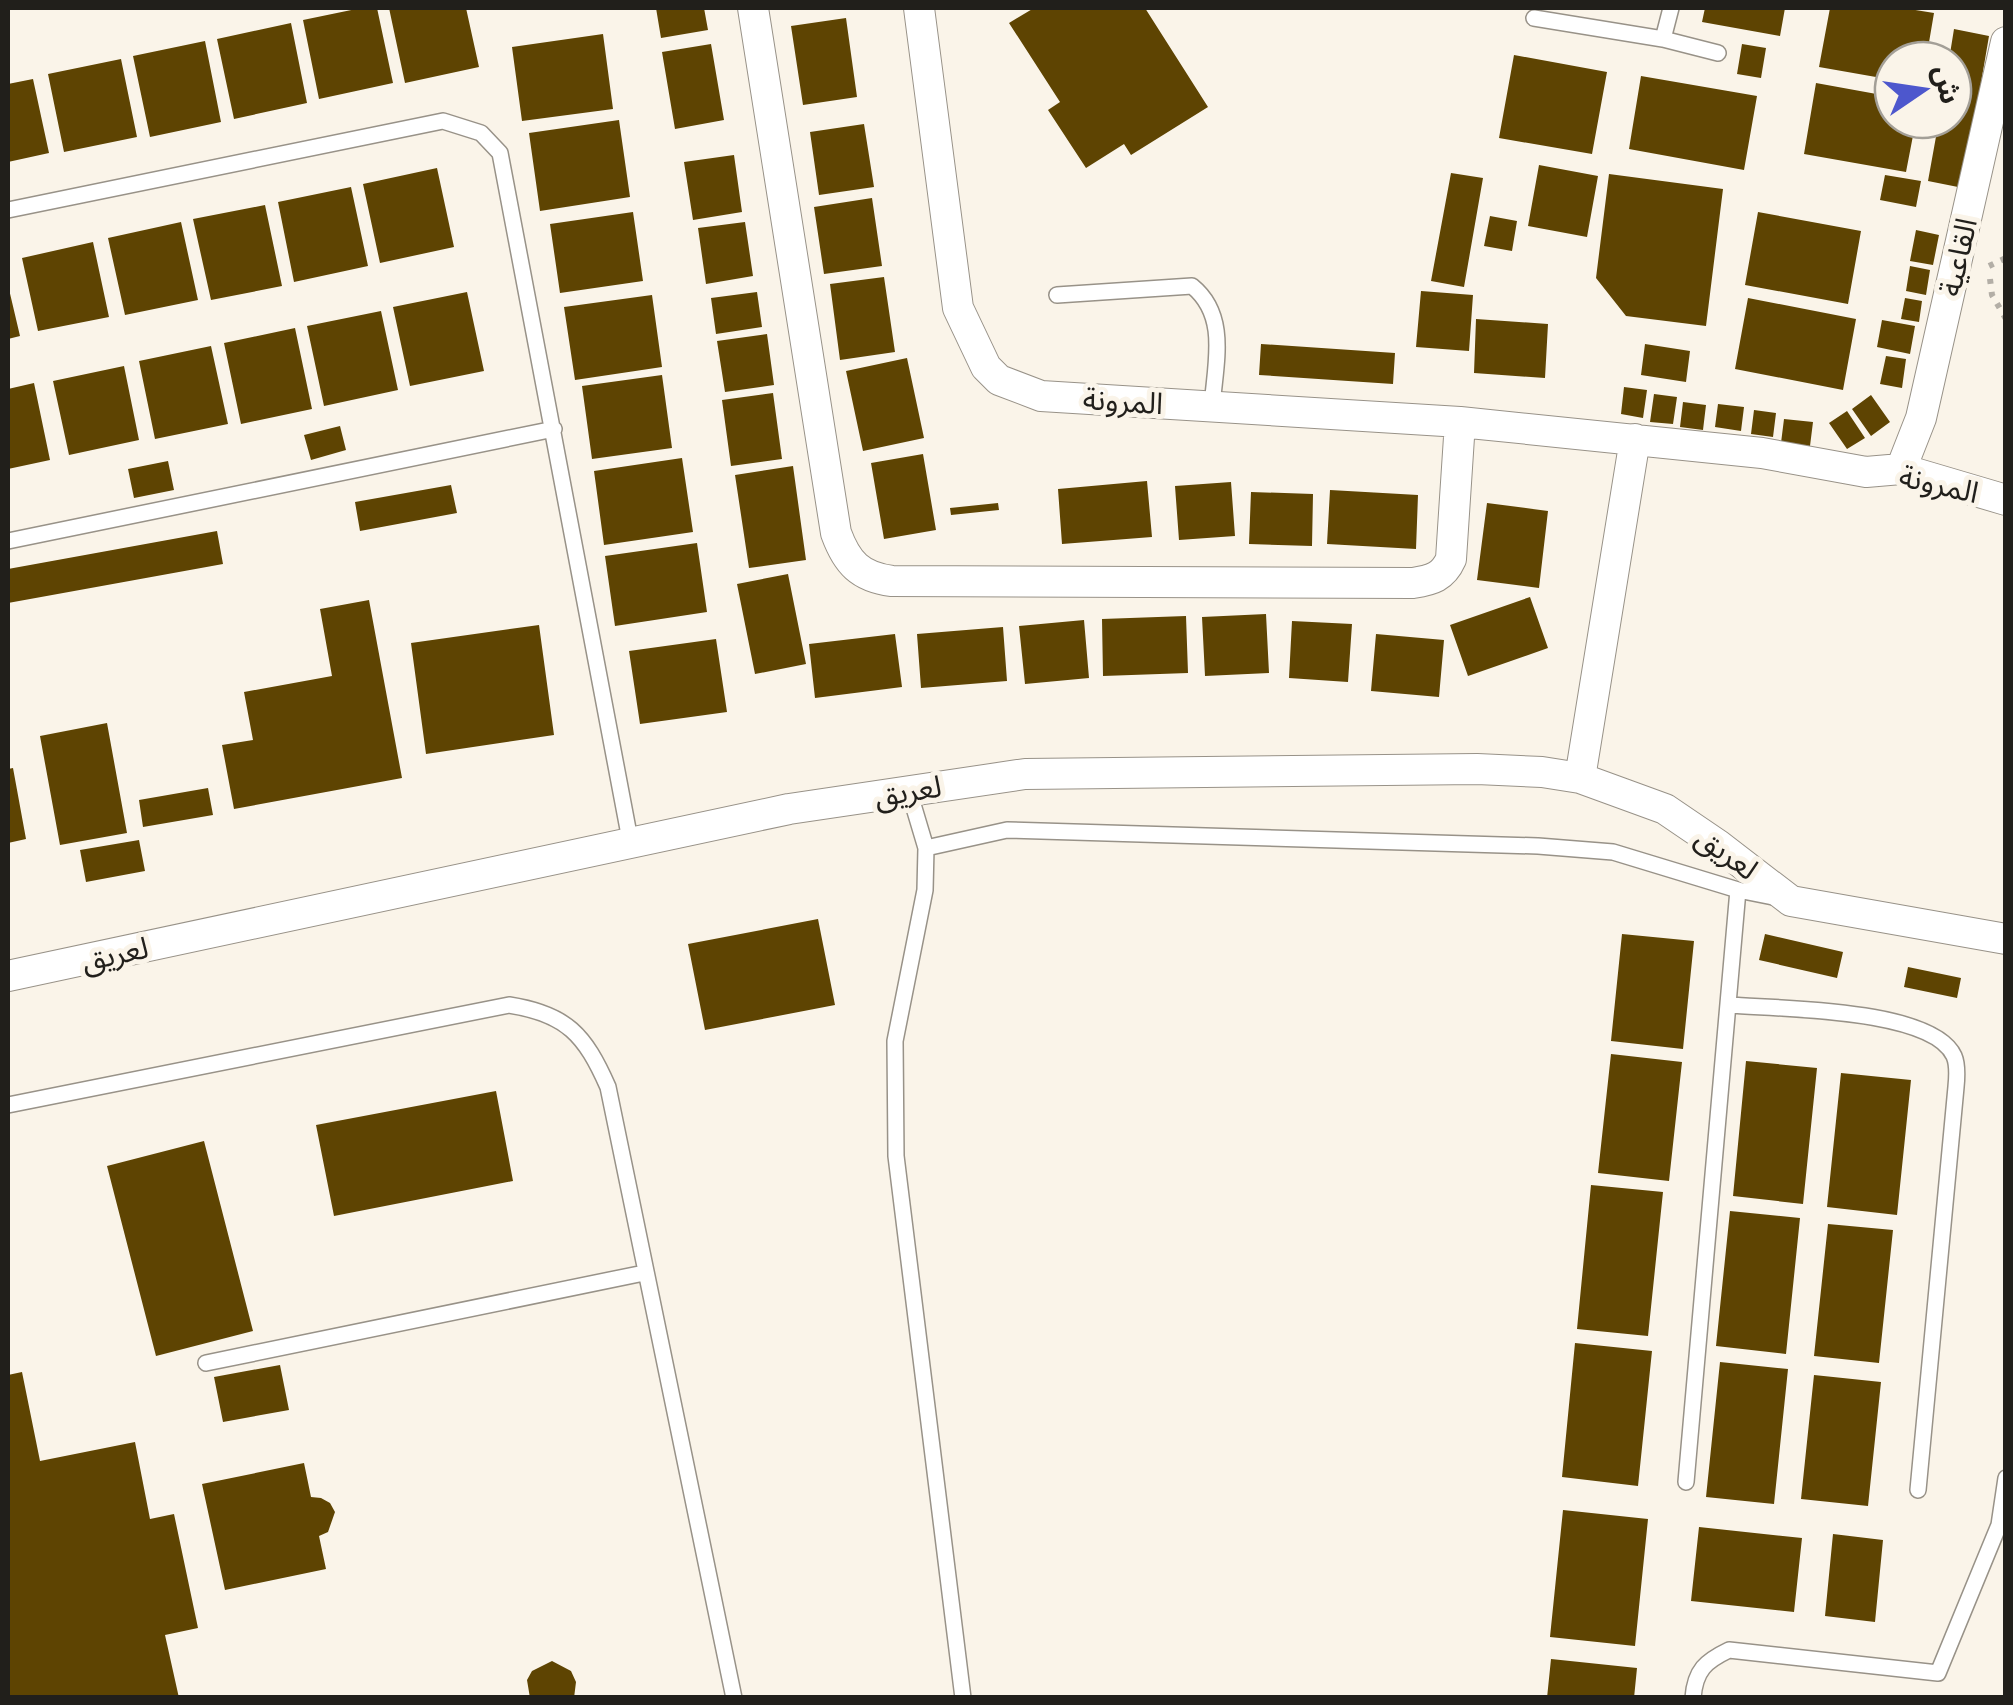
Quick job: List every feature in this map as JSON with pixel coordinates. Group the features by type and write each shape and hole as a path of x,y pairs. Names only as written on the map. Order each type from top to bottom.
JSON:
{"street":[{"path":"753,8 836,533 844,554 858,571 892,581 1433,580 1446,571 1451,559 1460,422"},
{"name":"المرونة","path":"919,8 958,308 986,366 999,380 1042,396 1460,422 1762,453 1866,472 1901,469 2006,500"},
{"name":"القاعية","path":"1901,469 1921,418 2006,42"},
{"path":"1580,778 1634,440"},
{"name":"لعريق","path":"8,976 789,809 1025,774 1477,769 1580,778 1665,809 1791,901 2006,939"}],"lane":[{"path":"1662,39 1671,8"},
{"path":"1534,18 1662,39 1718,54"},
{"path":"8,210 443,121 481,133 500,153 631,844"},
{"path":"1057,295 1192,286 1206,298 1218,331 1212,406"},
{"path":"8,541 554,428"},
{"path":"909,790 926,848 925,890 895,1041 896,1156 963,1698"},
{"name":"لعريق","path":"926,848 1007,830 1538,846 1613,852 1738,890 1791,901"},
{"path":"1686,1482 1738,890"},
{"path":"8,1105 509,1005 540,1010 576,1032 596,1060 608,1087 734,1698"},
{"path":"1730,1006 1858,1015 1908,1024 1946,1046 1954,1056 1956,1087 1918,1490"},
{"path":"206,1363 644,1274"},
{"path":"1693,1698 1694,1681 1706,1660 1729,1650 1938,1673 1999,1525 2006,1478"}],"path":[{"path":"1992,252 1988,267 1992,295 2006,319"},
{"path":"1988,267 2006,258"}],"building":[{"path":"377,8 393,83 319,99 303,20"},
{"path":"389,8 466,8 479,67 405,83"},
{"path":"656,8 704,8 708,30 661,38"},
{"path":"1034,8 1145,8 1208,107 1131,155 1124,144 1086,168 1048,110 1060,102 1009,23"},
{"path":"1705,8 1785,8 1780,36 1702,22"},
{"path":"1830,8 1903,8 1934,13 1929,40 1873,40 1873,76 1819,67"},
{"path":"846,18 857,97 803,105 791,26"},
{"path":"291,23 307,103 234,119 217,39"},
{"path":"1954,29 1989,36 1973,130 1973,40 1952,40"},
{"path":"603,34 613,109 522,121 512,47"},
{"path":"205,41 221,122 150,137 133,56"},
{"path":"711,44 724,120 675,129 662,52"},
{"path":"1742,44 1766,48 1761,78 1737,74"},
{"path":"1514,55 1607,72 1592,154 1499,138"},
{"path":"121,59 137,137 64,152 48,74"},
{"path":"1641,76 1757,96 1744,170 1629,149"},
{"path":"33,79 49,153 8,162 8,84"},
{"path":"1816,83 1873,93 1873,140 1912,140 1906,172 1804,154"},
{"path":"619,120 630,197 540,211 529,133"},
{"path":"864,124 874,187 819,195 810,132"},
{"path":"1935,140 1971,140 1963,188 1928,181"},
{"path":"734,155 742,212 693,220 684,162"},
{"path":"1539,165 1598,176 1587,237 1528,226"},
{"path":"437,168 454,247 380,263 363,184"},
{"path":"1451,173 1483,178 1464,287 1431,281"},
{"path":"1609,174 1723,189 1706,326 1626,316 1596,278"},
{"path":"1885,175 1921,181 1916,207 1880,200"},
{"path":"351,187 368,266 294,282 278,202"},
{"path":"872,198 882,266 824,274 814,207"},
{"path":"265,205 282,286 211,300 193,219"},
{"path":"633,212 643,281 560,293 550,224"},
{"path":"1758,212 1861,231 1848,304 1745,285"},
{"path":"1490,216 1517,221 1512,251 1484,246"},
{"path":"181,222 198,300 125,315 108,238"},
{"path":"745,222 753,276 706,284 698,228"},
{"path":"1916,230 1939,235 1933,265 1910,261"},
{"path":"93,242 109,317 38,331 22,258"},
{"path":"1910,266 1930,270 1926,295 1906,291"},
{"path":"884,277 895,352 840,360 830,284"},
{"path":"8,285 20,336 8,339"},
{"path":"1421,291 1473,295 1469,351 1416,347"},
{"path":"467,292 484,371 410,386 393,307"},
{"path":"757,292 762,327 716,334 711,298"},
{"path":"652,295 662,367 575,380 564,307"},
{"path":"1748,298 1856,319 1843,390 1735,369"},
{"path":"1905,298 1922,301 1919,322 1901,319"},
{"path":"381,311 398,390 324,406 307,326"},
{"path":"1476,319 1548,324 1545,378 1474,373"},
{"path":"1882,320 1915,326 1910,354 1877,347"},
{"path":"295,328 312,409 241,424 224,343"},
{"path":"767,334 774,385 725,392 717,341"},
{"path":"1261,344 1395,353 1393,384 1259,375"},
{"path":"1645,344 1690,351 1686,382 1641,375"},
{"path":"211,346 228,424 155,439 139,361"},
{"path":"1886,356 1906,359 1902,388 1880,384"},
{"path":"907,358 924,438 863,451 846,371"},
{"path":"124,366 139,440 69,455 53,381"},
{"path":"662,375 672,448 592,459 582,386"},
{"path":"34,383 50,460 8,469 8,389"},
{"path":"1624,387 1647,390 1643,418 1621,414"},
{"path":"773,393 782,459 731,466 722,400"},
{"path":"1654,394 1677,397 1673,424 1650,422"},
{"path":"1871,395 1890,422 1871,436 1852,409"},
{"path":"1683,402 1706,405 1703,430 1680,427"},
{"path":"1718,404 1744,407 1741,431 1715,427"},
{"path":"1754,410 1776,413 1773,437 1751,434"},
{"path":"1847,411 1865,438 1847,449 1829,423"},
{"path":"1784,419 1813,422 1810,446 1781,443"},
{"path":"340,426 346,450 311,460 304,435"},
{"path":"923,454 936,530 884,539 871,463"},
{"path":"682,458 693,532 604,545 594,471"},
{"path":"168,461 174,490 134,498 128,469"},
{"path":"793,466 806,560 749,568 735,475"},
{"path":"1147,481 1152,537 1062,544 1058,489"},
{"path":"1231,482 1235,536 1179,540 1175,486"},
{"path":"451,485 457,513 360,531 355,502"},
{"path":"1330,490 1418,495 1416,549 1327,544"},
{"path":"1251,492 1313,494 1312,546 1249,544"},
{"path":"998,503 999,510 951,515 950,508"},
{"path":"1487,503 1548,511 1539,588 1477,580"},
{"path":"217,531 223,564 8,603 8,569"},
{"path":"697,543 707,612 615,626 605,556"},
{"path":"788,574 806,664 755,674 737,584"},
{"path":"1530,597 1548,648 1468,676 1450,625"},
{"path":"369,600 402,778 234,809 222,745 253,740 244,692 332,676 320,609"},
{"path":"1266,614 1269,673 1205,676 1202,617"},
{"path":"1186,616 1188,673 1103,676 1102,619"},
{"path":"1084,620 1089,678 1025,684 1019,626"},
{"path":"1292,621 1352,624 1348,682 1289,678"},
{"path":"539,625 554,735 426,754 411,643"},
{"path":"1003,627 1007,681 921,688 917,634"},
{"path":"895,634 902,687 815,698 809,644"},
{"path":"1376,634 1444,640 1439,697 1371,691"},
{"path":"716,639 727,712 640,724 629,651"},
{"path":"107,723 127,833 60,845 40,736"},
{"path":"13,768 26,839 8,843 8,769"},
{"path":"208,788 213,815 143,827 139,800"},
{"path":"139,840 145,871 86,882 80,850"},
{"path":"818,919 835,1005 705,1030 688,944"},
{"path":"1622,934 1694,941 1683,1049 1611,1041"},
{"path":"1765,934 1843,952 1837,978 1759,960"},
{"path":"1908,967 1961,978 1957,998 1904,987"},
{"path":"1611,1054 1682,1062 1669,1181 1598,1173"},
{"path":"1746,1061 1817,1068 1803,1204 1733,1196"},
{"path":"1841,1073 1911,1080 1897,1215 1827,1207"},
{"path":"496,1091 513,1181 334,1216 316,1125"},
{"path":"204,1141 253,1331 156,1356 107,1166"},
{"path":"1591,1185 1663,1192 1648,1336 1577,1329"},
{"path":"1730,1211 1800,1218 1786,1354 1716,1346"},
{"path":"1828,1224 1893,1230 1879,1363 1814,1356"},
{"path":"1575,1343 1652,1351 1638,1486 1562,1477"},
{"path":"1720,1362 1788,1369 1774,1504 1706,1497"},
{"path":"280,1365 289,1410 223,1422 214,1377"},
{"path":"22,1372 40,1461 135,1442 150,1519 174,1514 198,1628 165,1635 179,1698 8,1698 8,1375"},
{"path":"1814,1375 1881,1382 1868,1506 1801,1499"},
{"path":"304,1463 311,1497 330,1503 335,1512 328,1532 319,1536 326,1569 225,1590 202,1484"},
{"path":"1563,1510 1648,1519 1635,1646 1550,1637"},
{"path":"1699,1527 1802,1538 1794,1612 1691,1601"},
{"path":"1833,1534 1883,1540 1875,1622 1825,1616"},
{"path":"1551,1659 1637,1668 1634,1698 1547,1698"},
{"path":"552,1661 571,1671 576,1682 574,1698 530,1698 527,1680 532,1671"}]}
